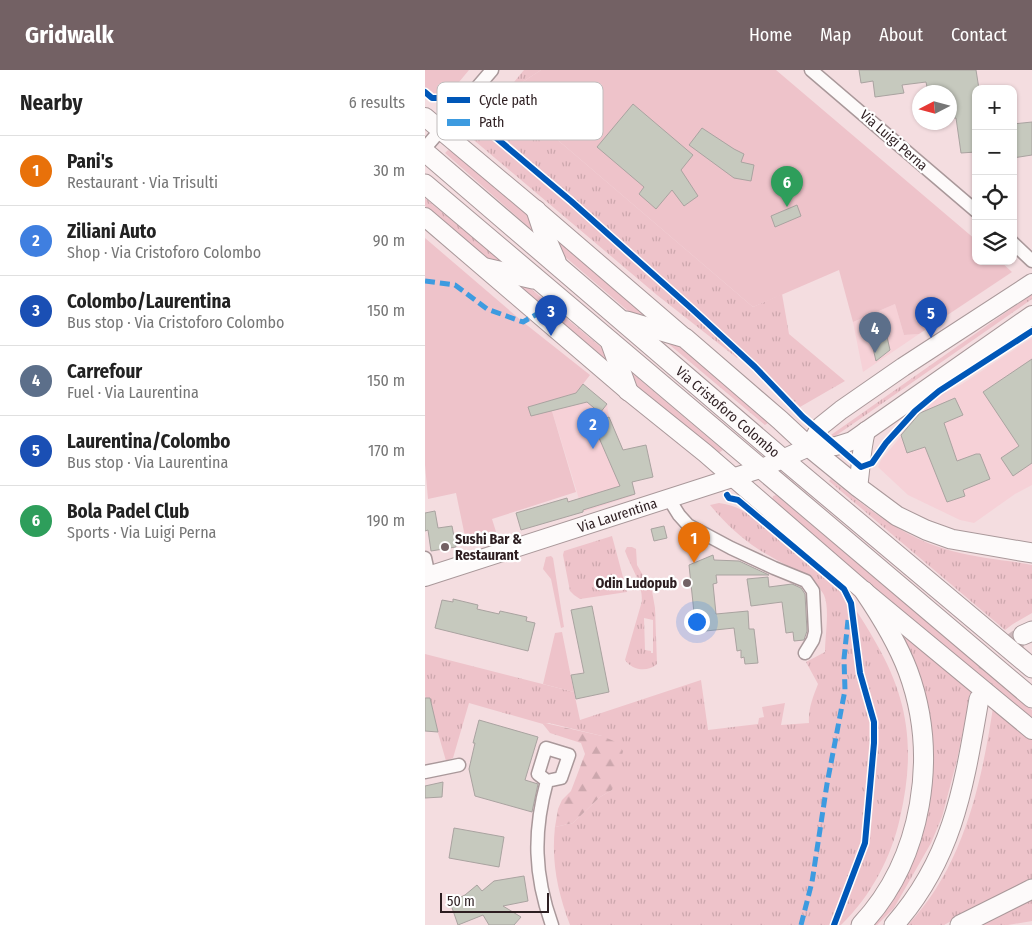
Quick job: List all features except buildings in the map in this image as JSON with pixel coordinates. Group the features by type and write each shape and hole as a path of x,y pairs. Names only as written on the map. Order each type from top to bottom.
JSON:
{"main road":[{"name":"Via Cristoforo Colombo","path":"425,117 437,127"},
{"name":"Via Cristoforo Colombo","path":"453,140 685,338 809,447 858,488 897,516 926,530 972,544 1032,553"},
{"name":"Via Cristoforo Colombo","path":"425,152 783,459 1032,668"},
{"name":"Via Cristoforo Colombo","path":"425,184 1032,698"},
{"path":"536,210 543,231 559,266"},
{"path":"425,217 864,591 1032,730"},
{"path":"486,268 538,280"},
{"path":"809,447 821,426 841,410 1032,283"},
{"name":"Via Laurentina","path":"427,577 760,469 809,447 841,445 852,441 1032,315"},
{"path":"621,319 685,338"},
{"path":"609,340 629,391"},
{"path":"858,488 862,450 867,431"},
{"path":"861,925 888,889 906,850 919,806 924,762 921,714 908,671 882,619 864,591"},
{"path":"893,925 908,907 933,867 953,823 965,780 979,699"},
{"path":"960,925 1032,889"}],"street":[{"path":"482,82 492,70"},
{"name":"Via Luigi Perna","path":"811,70 972,208"},
{"path":"425,148 437,134"},
{"path":"1017,247 1032,261"},
{"path":"669,499 688,525 714,540 806,580 813,591 815,632 813,640 805,653"},
{"path":"425,558 427,577"},
{"path":"425,772 459,765"},
{"path":"547,781 539,820 537,863 541,890 552,925"}],"shaded area":[{"path":"895,304 904,335 919,334 863,372 853,322"},
{"path":"1032,338 1032,485 1015,494 974,523 960,520 908,495 878,467 881,460 918,416 940,395 962,384"},
{"path":"583,384 607,404 609,417 628,461 635,495 583,512 549,401 576,393"}],"green space":[{"path":"425,70 469,70 459,82 437,82 437,96 431,94 425,88"},
{"path":"524,70 541,70 522,82 514,82"},
{"path":"541,70 776,70 972,237 972,265 1004,265 1012,272 919,334 904,335 895,304 853,322 839,270 753,307 558,140 603,140 603,82 522,82"},
{"path":"474,140 494,140 611,241 739,356 737,358 657,295"},
{"path":"506,140 558,140 753,307 782,294 789,334 845,381 800,407 731,340"},
{"path":"448,150 454,152 526,214 539,233 531,229 445,153"},
{"path":"425,198 507,266 488,260 425,206"},
{"path":"552,235 657,325 635,317 563,255"},
{"path":"425,238 523,322 590,375 576,393 549,401 576,492 492,519 497,535 467,546 456,493 428,499 425,465"},
{"path":"510,280 530,288 602,348 613,365"},
{"path":"1032,294 1032,299 834,437 831,435"},
{"path":"658,335 678,343 759,412 768,423 765,425"},
{"path":"626,368 723,450 717,454 635,385"},
{"path":"831,479 873,512 918,539 952,551 1032,565 1032,613 1005,630 829,481"},
{"path":"776,495 1032,710 1032,721 775,504 772,500 773,496"},
{"path":"719,503 730,505 761,522 838,589 861,617 887,665 902,707 908,749 905,794 891,848 878,876 862,902 841,925 570,925 562,901 555,865 555,827 573,823 600,797 612,790 602,736 549,723 543,724 469,703 453,758 446,761 432,712 425,696 425,654 574,692 580,720 701,680 708,730 758,724 759,718 764,717 762,707 785,703 781,725 809,723 810,708 818,684 806,662 825,652 827,615 824,595 813,582 758,549 739,534 710,505"},
{"path":"612,536 627,592 580,599 570,591 563,555 564,551"},
{"path":"627,547 636,549 637,565 652,591 655,608 657,664 649,669 636,668 625,660 642,601 642,594 625,551","holes":["644,618 653,620 653,653 651,653 651,651 645,650"]},
{"path":"551,556 553,558 564,627 561,628 551,579 543,569 546,557"},
{"path":"562,632 574,692 543,684 555,633"},
{"path":"905,637 909,637 972,687 957,760 942,817 931,843 894,908 877,925 869,925 926,800 903,642"},
{"path":"994,701 1032,734 1032,880 1012,888 944,925 908,925 928,901 944,876 968,820 984,761"},
{"path":"543,724 602,736 616,742 623,751 612,790 600,797 573,823 555,827 558,809 562,800 571,791 585,754 581,743 550,733"},
{"path":"1032,895 1032,921 1008,925 974,925"}],"tunnel":[{"path":"979,699 985,677 993,662 1005,649 1023,635"}],"marked path":[{"path":"425,281 455,285 487,309 523,322 537,314"},
{"path":"801,925 812,882 827,784 845,690 844,659 848,620"}],"cycle path":[{"path":"425,92 432,98 437,98"},
{"path":"499,140 571,201 691,308 755,367 803,417 861,467 872,463 886,443 915,411 939,391 1032,331"},
{"path":"727,495 729,498 738,500 844,589 851,603 860,673 874,722 874,743 865,843 834,925"}],"place":[{"name":"Bola Padel Club","path":"787,207"},
{"name":"Colombo/Laurentina","path":"551,336"},
{"name":"Laurentina/Colombo","path":"931,338"},
{"name":"Carrefour","path":"875,353"},
{"name":"Ziliani Auto","path":"593,449"},
{"name":"Sushi Bar & Restaurant","path":"445,547"},
{"name":"Pani's","path":"694,563"},
{"name":"Odin Ludopub","path":"687,583"}]}
